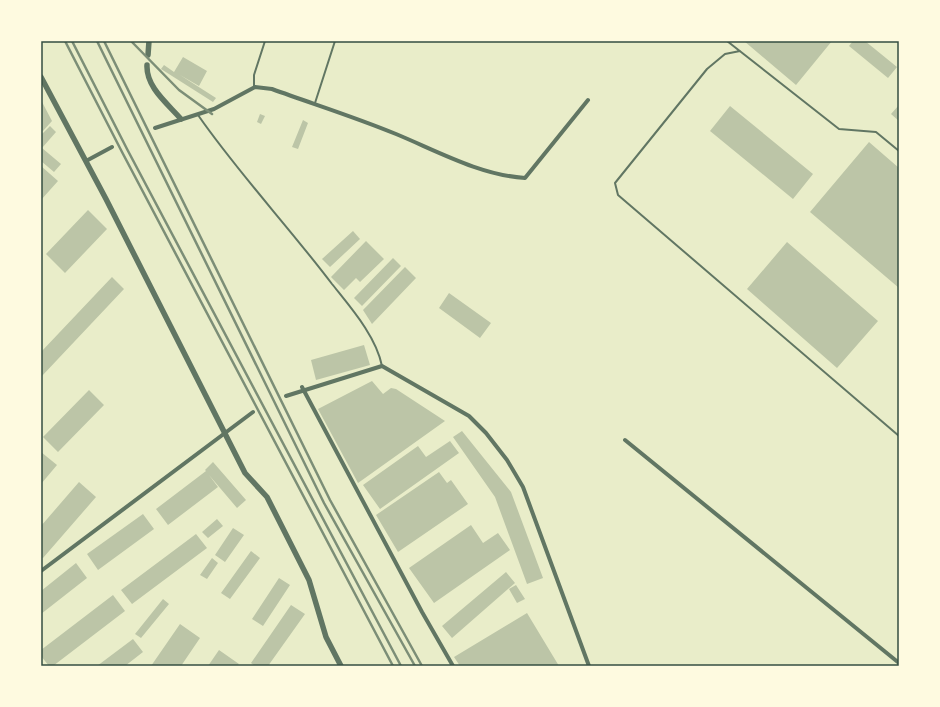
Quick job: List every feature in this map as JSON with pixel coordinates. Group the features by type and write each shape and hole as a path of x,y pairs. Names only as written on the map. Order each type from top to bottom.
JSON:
{"street":[{"path":"148,55 150,41"},
{"path":"147,65 146,73 150,84 181,119"},
{"path":"41,77 86,161 245,473 267,497 308,580 326,637 341,666"},
{"path":"155,128 222,105 254,87 272,89 394,133 475,167 509,177 525,178 588,100"},
{"path":"86,161 112,147"},
{"path":"286,396 303,388 382,366 469,416 486,433 507,460 523,487 589,666"},
{"path":"303,388 422,612 453,666"},
{"path":"41,571 224,432 253,412"},
{"path":"625,440 899,663"}],"lane":[{"path":"254,87 254,75 265,41"},
{"path":"314,104 335,41"},
{"path":"727,41 840,129 876,132 899,151"},
{"path":"740,51 725,54 707,69 615,182 618,195 899,436"},
{"path":"197,114 216,141 312,257 355,314 379,354 382,366"}],"building":[{"path":"744,41 832,41 796,85"},
{"path":"853,41 865,41 897,67 888,78 849,46"},
{"path":"183,57 207,71 199,86 180,75 216,98 213,102 161,69 164,65 174,72"},
{"path":"41,100 52,121 43,131 41,129"},
{"path":"899,105 899,121 891,114"},
{"path":"730,106 813,174 793,199 710,131"},
{"path":"260,114 265,116 261,124 257,122"},
{"path":"303,120 308,123 298,149 292,147"},
{"path":"50,126 56,132 42,148 61,164 54,172 41,161 41,135"},
{"path":"869,142 899,168 899,288 810,212"},
{"path":"41,166 58,181 41,200"},
{"path":"88,210 107,229 65,273 46,254"},
{"path":"353,231 360,239 330,267 322,259"},
{"path":"366,241 384,259 360,282 356,278 344,290 331,277"},
{"path":"787,242 878,321 837,368 747,289"},
{"path":"393,258 401,266 362,306 354,298"},
{"path":"405,267 416,278 372,324 363,310"},
{"path":"112,277 124,289 41,377 41,352"},
{"path":"449,293 491,323 480,338 439,308"},
{"path":"364,345 370,365 316,380 311,360"},
{"path":"372,381 383,394 391,388 396,389 445,421 358,483 318,409"},
{"path":"89,390 104,405 58,452 43,437"},
{"path":"462,431 511,492 543,578 527,584 495,497 453,437"},
{"path":"450,441 459,453 380,509 363,485 418,446 426,457"},
{"path":"41,452 57,465 41,484"},
{"path":"213,462 246,500 237,508 209,475 218,487 168,525 156,509 206,471 205,470"},
{"path":"439,472 447,483 451,480 468,504 398,552 376,515"},
{"path":"79,482 96,497 43,558 41,557 41,526"},
{"path":"143,514 154,529 98,570 87,554"},
{"path":"217,519 223,526 208,538 202,532"},
{"path":"471,525 483,543 498,533 510,550 434,603 409,568"},
{"path":"233,528 244,535 225,562 215,555"},
{"path":"196,534 207,548 132,604 121,590"},
{"path":"251,551 260,558 230,599 221,593"},
{"path":"212,558 218,563 207,579 200,575"},
{"path":"76,563 87,578 41,614 41,591"},
{"path":"506,572 515,583 452,638 442,626"},
{"path":"279,578 290,585 263,626 252,619"},
{"path":"516,585 525,599 517,603 509,589"},
{"path":"113,595 125,611 53,666 49,666 41,656 41,650"},
{"path":"163,599 169,604 141,638 135,634"},
{"path":"291,605 305,614 268,666 255,666 251,663"},
{"path":"527,613 559,666 460,666 454,657"},
{"path":"180,624 200,638 181,666 151,666"},
{"path":"133,639 143,652 125,666 97,666"},
{"path":"219,650 239,664 237,666 208,666"}],"railway":[{"path":"65,41 393,666"},
{"path":"72,41 127,149 401,666"},
{"path":"97,41 324,503 415,666"},
{"path":"104,41 330,500 422,666"},
{"path":"131,41 179,90 212,114"}]}
